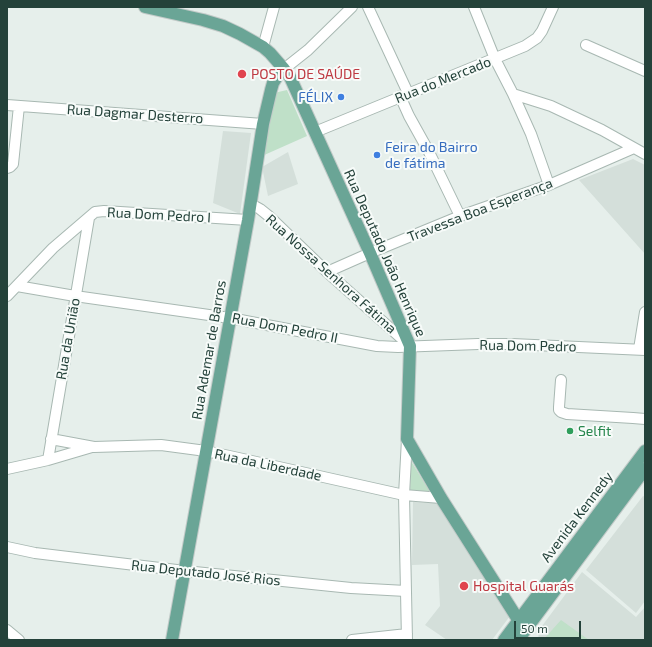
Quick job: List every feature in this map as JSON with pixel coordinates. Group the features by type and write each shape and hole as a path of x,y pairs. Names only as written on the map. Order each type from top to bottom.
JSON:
{"main road":[{"name":"Rua Deputado João Henrique","path":"145,7 182,11 240,34 270,53 284,69 295,87 410,346 407,439"},
{"name":"Rua Ademar de Barros","path":"172,640 251,204 264,124 273,83 284,69"},
{"path":"407,439 523,633"},
{"name":"Avenida Kennedy","path":"523,633 645,451"},
{"name":"Avenida Kennedy","path":"504,640 523,633 645,469"}],"street":[{"path":"262,47 274,7"},
{"path":"284,69 308,50 352,7"},
{"path":"368,7 404,95 409,116 429,152 460,216"},
{"path":"474,7 495,59 531,134 549,185"},
{"name":"Rua do Mercado","path":"315,132 525,46 537,38 542,31 553,7"},
{"path":"586,45 645,71"},
{"path":"513,94 551,106 602,130 645,154"},
{"name":"Rua Dagmar Desterro","path":"7,105 264,124"},
{"path":"7,168 13,164 19,106"},
{"name":"Travessa Boa Esperança","path":"327,272 460,216 549,185 634,148"},
{"name":"Rua Nossa Senhora Fátima","path":"251,204 270,218 327,272 410,346"},
{"name":"Rua Dom Pedro I","path":"7,296 53,248 95,212 104,211 248,220"},
{"name":"Rua da União","path":"48,460 89,218"},
{"name":"Rua Dom Pedro II","path":"17,286 230,318 377,346 410,346"},
{"path":"642,350 645,312"},
{"name":"Rua Dom Pedro","path":"410,346 512,344 642,350"},
{"path":"560,380 559,410 561,412 567,414 645,419"},
{"name":"Rua da Liberdade","path":"51,439 94,447 162,444 206,451 404,495 441,498"},
{"name":"Rua Deputado João Henrique","path":"407,439 404,495 407,637"},
{"name":"Rua da Liberdade","path":"7,469 48,460 94,447"},
{"name":"Rua Deputado José Rios","path":"7,547 35,552 185,571 351,588 406,591"},
{"path":"7,630 19,640"},
{"path":"352,640 407,637"}],"shaded area":[{"path":"223,131 251,133 240,214 213,203"},
{"path":"288,152 298,184 268,196 262,167"},
{"path":"633,159 645,165 645,254 579,180"},
{"path":"643,496 645,497 645,601 636,613 586,570"},
{"name":"Hospital Guarás","path":"413,502 437,503 510,616 492,640 447,640 425,625 440,606 438,564 412,565"},
{"path":"582,572 636,617 645,607 645,640 538,640 539,632 542,626"}],"green space":[{"path":"287,90 307,136 262,156 274,93"},
{"path":"411,461 432,495 410,492"},
{"path":"561,620 589,640 543,640"}],"place":[{"name":"POSTO DE SAÚDE","path":"242,74"},
{"name":"FÉLIX","path":"341,97"},
{"name":"Feira do Bairro de fátima","path":"377,155"},
{"name":"Selfit","path":"570,431"},
{"name":"Hospital Guarás","path":"464,586"}]}
